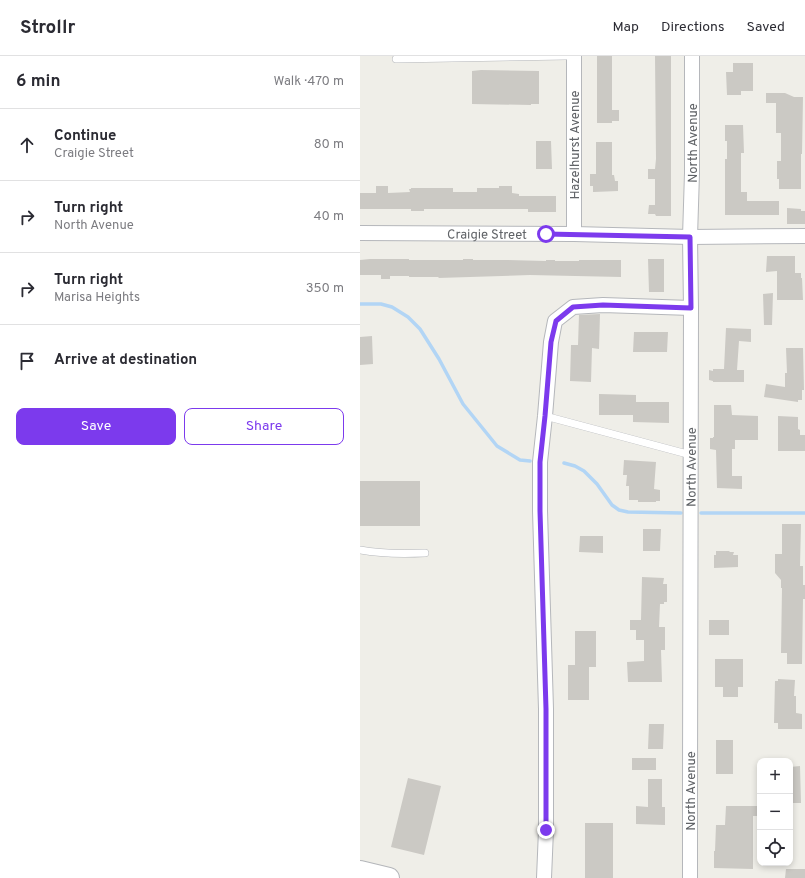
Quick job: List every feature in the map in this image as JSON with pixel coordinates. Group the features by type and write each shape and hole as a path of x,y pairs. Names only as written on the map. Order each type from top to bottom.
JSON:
{"main road":[{"path":"360,871 389,878"}],"street":[{"name":"Hazelhurst Avenue","path":"574,56 574,234"},
{"name":"North Avenue","path":"690,878 690,237 692,173 692,56"},
{"name":"Craigie Street","path":"360,233 574,234 690,237 805,236"},
{"path":"544,878 546,830 546,709 540,462 551,342 556,321 573,307 603,305 691,308"}],"lane":[{"path":"396,59 566,56"},
{"path":"545,416 691,455"},
{"path":"360,550 373,553 425,553"}],"building":[{"path":"597,56 612,56 612,110 619,110 619,121 612,121 612,123 597,123"},
{"path":"655,56 671,56 671,216 656,216 655,214 648,214 649,205 655,205 655,179 648,179 648,169 655,169 656,159"},
{"path":"733,63 753,63 753,91 741,91 741,95 727,95 726,72 733,72"},
{"path":"472,71 539,71 539,104 472,104"},
{"path":"766,93 785,93 794,97 803,97 801,189 779,189 779,179 777,179 777,161 781,161 781,133 776,133 776,103 766,103"},
{"path":"725,125 743,125 744,153 741,153 741,192 747,192 747,201 779,201 779,215 725,215 725,159 727,159 727,141 725,141"},
{"path":"536,141 551,141 552,169 536,169"},
{"path":"596,142 612,142 612,175 614,175 615,181 618,181 618,191 593,192 593,186 590,186 590,174 596,174"},
{"path":"376,186 388,186 388,193 410,192 409,189 411,188 453,188 453,192 477,192 477,188 499,188 499,186 512,186 512,193 519,194 519,196 556,196 556,212 528,212 528,209 424,209 424,211 411,211 411,209 360,209 360,193 376,193"},
{"path":"787,208 801,209 801,211 805,211 805,224 787,224"},
{"path":"767,256 795,256 795,273 801,273 803,300 777,300 777,271 766,272"},
{"path":"648,259 664,259 664,292 649,292"},
{"path":"360,260 546,261 621,260 621,277 530,275 438,278 439,277 390,276 390,279 381,279 381,275 360,275"},
{"path":"773,293 772,325 764,325 763,294"},
{"path":"600,314 599,349 592,348 591,382 570,381 571,345 578,345 579,315"},
{"path":"726,328 751,329 751,342 739,341 737,370 744,370 744,382 713,382 709,380 709,370 713,371 713,369 724,369"},
{"path":"634,332 668,332 667,352 633,352"},
{"path":"372,336 373,364 360,365 360,337"},
{"path":"786,348 803,348 804,390 802,390 802,400 798,400 798,402 764,397 766,384 785,387 785,373 787,373"},
{"path":"599,394 636,395 636,402 669,402 669,423 633,422 633,415 599,415"},
{"path":"714,405 731,405 732,415 758,416 758,440 735,440 735,449 732,449 732,476 742,476 742,489 717,488 716,450 710,449 710,438 714,437"},
{"path":"778,416 798,417 798,429 800,430 800,435 805,435 805,451 778,451"},
{"path":"624,460 656,462 654,489 660,490 660,501 638,502 638,500 629,500 629,486 626,486 627,475 623,475"},
{"path":"360,481 420,481 420,526 360,526"},
{"path":"782,524 801,524 800,566 803,566 803,585 805,585 805,599 803,599 802,664 787,664 787,653 781,653 782,588 781,580 775,573 775,554 782,554"},
{"path":"643,529 661,529 660,551 643,551"},
{"path":"580,536 603,536 603,553 579,552"},
{"path":"716,551 734,552 733,555 738,555 738,567 714,568 714,555 716,555"},
{"path":"642,577 664,578 663,584 667,584 667,602 660,604 659,627 665,627 665,650 661,650 662,682 628,682 627,662 644,661 644,640 636,640 636,630 630,630 630,620 641,620"},
{"path":"709,620 729,620 729,635 709,635"},
{"path":"575,631 596,631 596,667 589,667 589,700 568,700 568,665 575,665"},
{"path":"715,659 743,659 743,687 738,687 738,697 723,697 723,687 715,687"},
{"path":"778,679 795,680 794,696 796,696 796,713 802,714 802,729 778,729 778,723 774,723 775,681 778,681"},
{"path":"649,724 664,724 663,749 648,749"},
{"path":"716,740 733,740 733,774 716,774"},
{"path":"632,758 656,758 656,770 632,770"},
{"path":"800,766 801,803 793,803 793,767"},
{"path":"408,778 441,786 424,855 391,847"},
{"path":"648,779 662,779 662,807 665,807 665,825 636,824 636,806 648,807"},
{"path":"726,806 757,806 757,816 753,816 753,869 714,868 716,825 725,825"},
{"path":"585,823 613,823 613,878 585,878"},
{"path":"786,869 805,869 805,878 785,878"}],"waterway":[{"path":"360,304 381,304 392,307 408,317 420,329 439,359 463,404 497,446 520,460 530,461"},
{"path":"564,463 575,466 584,471 597,484 612,505 619,510 628,512 681,513"},
{"path":"701,513 805,513"}],"route":[{"path":"546,234 690,237 691,308 603,305 573,307 556,321 551,342 540,462 546,709 546,830"}]}
